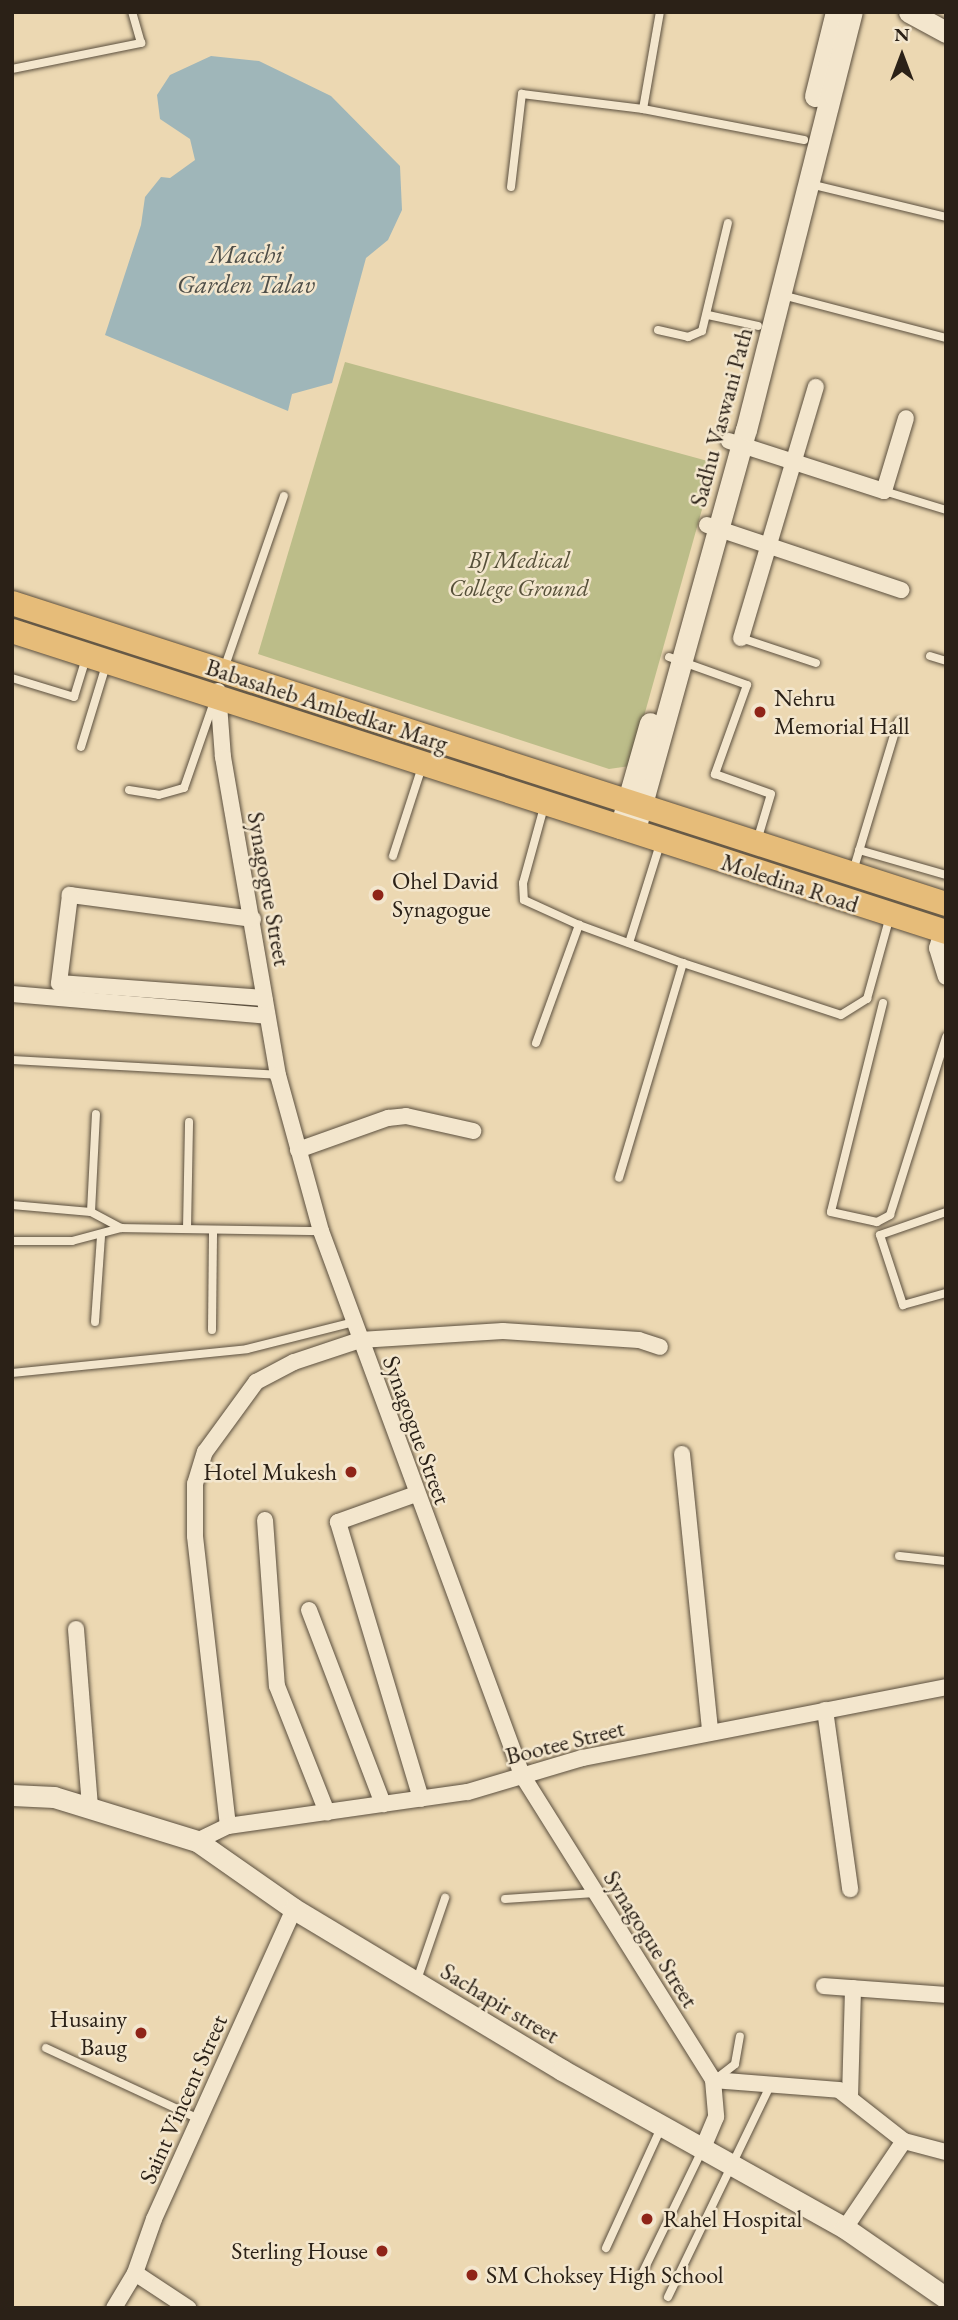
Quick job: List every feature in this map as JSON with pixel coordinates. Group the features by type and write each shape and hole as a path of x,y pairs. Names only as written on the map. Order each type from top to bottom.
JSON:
{"main road":[{"name":"Sadhu Vaswani Path","path":"735,443 758,326 836,12"},
{"name":"Sadhu Vaswani Path","path":"627,830 779,294 852,12"},
{"path":"909,12 946,32"},
{"name":"Babasaheb Ambedkar Marg","path":"12,603 634,805"},
{"name":"Babasaheb Ambedkar Marg","path":"13,634 97,658 627,830"},
{"name":"Moledina Road","path":"634,805 946,904"},
{"name":"Moledina Road","path":"627,830 944,932"},
{"name":"Sachapir street","path":"12,1796 54,1797 197,1841 294,1909 662,2126 845,2228 946,2298"}],"street":[{"path":"741,638 816,387"},
{"path":"735,443 884,491 906,418"},
{"path":"712,528 901,590"},
{"name":"Synagogue Street","path":"223,672 216,697 267,1016 278,1075 321,1231 522,1775 713,2080 716,2117 703,2148"},
{"path":"253,919 70,895 59,983 264,998"},
{"path":"944,932 937,948 946,977"},
{"path":"12,994 267,1016"},
{"path":"298,1150 387,1118 406,1116 473,1131"},
{"path":"228,1826 195,1536 195,1484 205,1452 256,1382 294,1362 360,1340 503,1331 639,1340 660,1347"},
{"path":"682,1454 710,1732"},
{"path":"416,1494 338,1522 421,1799"},
{"path":"265,1520 277,1686 327,1812"},
{"path":"309,1610 383,1804"},
{"path":"76,1629 90,1808"},
{"name":"Bootee Street","path":"197,1841 228,1826 468,1792 522,1775 710,1732 946,1686"},
{"path":"825,1710 850,1889"},
{"name":"Saint Vincent Street","path":"114,2308 135,2273 199,2119 294,1909"},
{"path":"824,1986 946,1995"},
{"path":"850,2097 853,1988"},
{"path":"713,2080 839,2090 904,2141 946,2152"},
{"path":"845,2228 904,2141"},
{"path":"135,2273 188,2308"}],"lane":[{"path":"12,69 141,43 132,12"},
{"path":"643,109 660,12"},
{"path":"512,187 522,94 643,109 804,140"},
{"path":"808,184 946,217"},
{"path":"657,330 693,337 702,331 728,223"},
{"path":"779,294 946,338"},
{"path":"708,315 758,326"},
{"path":"884,491 946,510"},
{"path":"223,672 284,496"},
{"path":"741,638 816,663"},
{"path":"930,656 946,661"},
{"path":"12,678 74,697 97,658"},
{"path":"81,747 97,658"},
{"path":"675,660 747,685 715,774 771,794 756,844"},
{"path":"129,790 159,795 184,788 216,697"},
{"path":"852,874 898,722"},
{"path":"393,856 423,764"},
{"path":"545,804 523,896 526,904 683,963 841,1016 867,999 891,915"},
{"path":"629,943 661,842"},
{"path":"859,850 946,875"},
{"path":"536,1043 579,925"},
{"path":"619,1178 683,963"},
{"path":"883,1003 831,1212 877,1222 890,1215 946,1037"},
{"path":"12,1060 278,1075"},
{"path":"91,1212 96,1114"},
{"path":"187,1229 189,1122"},
{"path":"12,1205 91,1212 121,1228"},
{"path":"946,1212 880,1235 903,1305 946,1293"},
{"path":"12,1241 72,1241 101,1236 121,1228 321,1231"},
{"path":"212,1330 213,1230"},
{"path":"95,1322 101,1236"},
{"path":"12,1373 247,1349 354,1322"},
{"path":"899,1556 946,1561"},
{"path":"505,1899 595,1892"},
{"path":"416,1982 445,1898"},
{"path":"713,2080 734,2064 740,2036"},
{"path":"46,2048 199,2119"},
{"path":"668,2297 771,2084"},
{"path":"606,2248 662,2126"},
{"path":"640,2278 703,2148"}],"green space":[{"name":"BJ Medical College Ground","path":"345,362 715,463 630,766 609,769 258,654"}],"water":[{"name":"Macchi Garden Talav","path":"211,56 259,61 331,96 400,166 402,210 388,240 366,258 332,383 292,394 288,411 105,335 141,225 145,197 161,177 170,178 195,160 190,139 160,119 157,95 170,75"}],"place":[{"name":"Nehru Memorial Hall","path":"760,712"},
{"name":"Ohel David Synagogue","path":"378,895"},
{"name":"Hotel Mukesh","path":"351,1472"},
{"name":"Husainy Baug","path":"141,2033"},
{"name":"Rahel Hospital","path":"647,2219"},
{"name":"Sterling House","path":"382,2251"},
{"name":"SM Choksey High School","path":"472,2275"}]}
